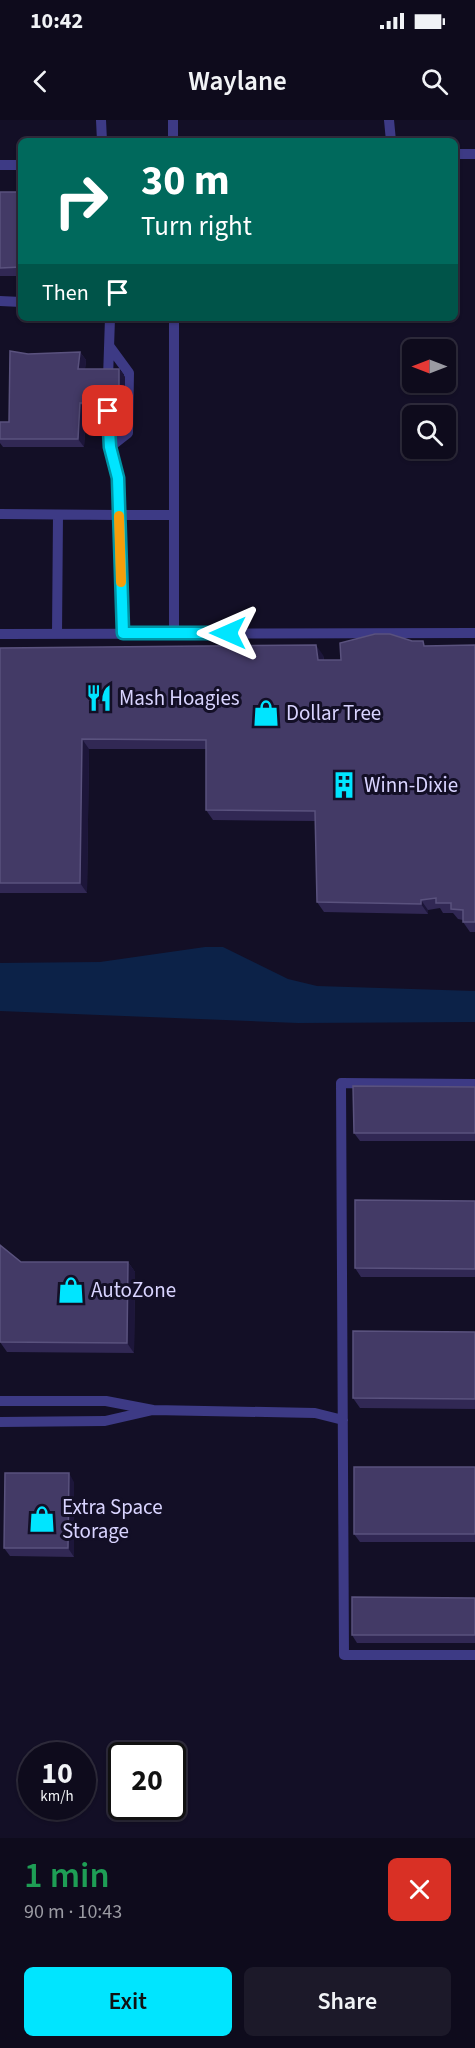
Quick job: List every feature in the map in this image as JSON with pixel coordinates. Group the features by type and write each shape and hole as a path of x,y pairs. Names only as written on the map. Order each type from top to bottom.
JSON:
{"lane":[{"path":"101,120 102,138"},
{"path":"173,120 173,138"},
{"path":"389,120 390,138"},
{"path":"458,154 475,154"},
{"path":"0,165 18,165"},
{"path":"0,301 18,302"},
{"path":"108,378 110,321"},
{"path":"174,321 174,633"},
{"path":"110,347 129,373 128,433 110,447"},
{"path":"108,411 110,447 118,478 123,633"},
{"path":"0,514 174,515"},
{"path":"57,515 57,634"},
{"path":"0,634 475,633"},
{"path":"475,1084 341,1083 344,1655 475,1655"},
{"path":"0,1401 106,1401 153,1410 315,1413 343,1420"},
{"path":"0,1422 105,1421 153,1410"}],"water":[{"path":"205,947 223,947 288,979 317,986 475,991 475,1022 298,1023 0,1011 0,963 100,962"}],"building":[{"path":"0,192 18,192 18,267 0,268"},
{"path":"10,351 28,354 80,352 78,369 119,369 119,403 80,403 78,439 0,439 0,422 9,422"},
{"name":"Winn-Dixie","path":"375,634 390,634 412,641 423,641 424,646 475,645 475,922 463,922 463,910 451,909 451,903 436,903 436,898 421,900 421,904 317,902 315,811 206,810 206,740 82,739 80,883 0,883 0,648 316,645 318,660 341,660 340,643"},
{"path":"353,1086 475,1087 475,1133 354,1133"},
{"path":"355,1200 475,1201 475,1269 355,1268"},
{"name":"AutoZone","path":"0,1245 21,1262 128,1262 127,1343 0,1342"},
{"path":"353,1331 475,1332 475,1399 353,1398"},
{"path":"354,1467 475,1467 475,1534 354,1534"},
{"name":"Extra Space Storage","path":"5,1473 69,1473 68,1548 4,1548"},
{"path":"352,1597 475,1598 475,1635 352,1635"}],"slow traffic":[{"path":"119,516 121,582"}],"place":[{"name":"Mash Hoagies","path":"99,698"},
{"name":"Dollar Tree","path":"266,713"},
{"name":"Winn-Dixie","path":"344,785"},
{"name":"AutoZone","path":"71,1290"},
{"name":"Extra Space Storage","path":"42,1519"}],"route":[{"path":"108,411 110,447 118,478 123,633 228,633"}]}
